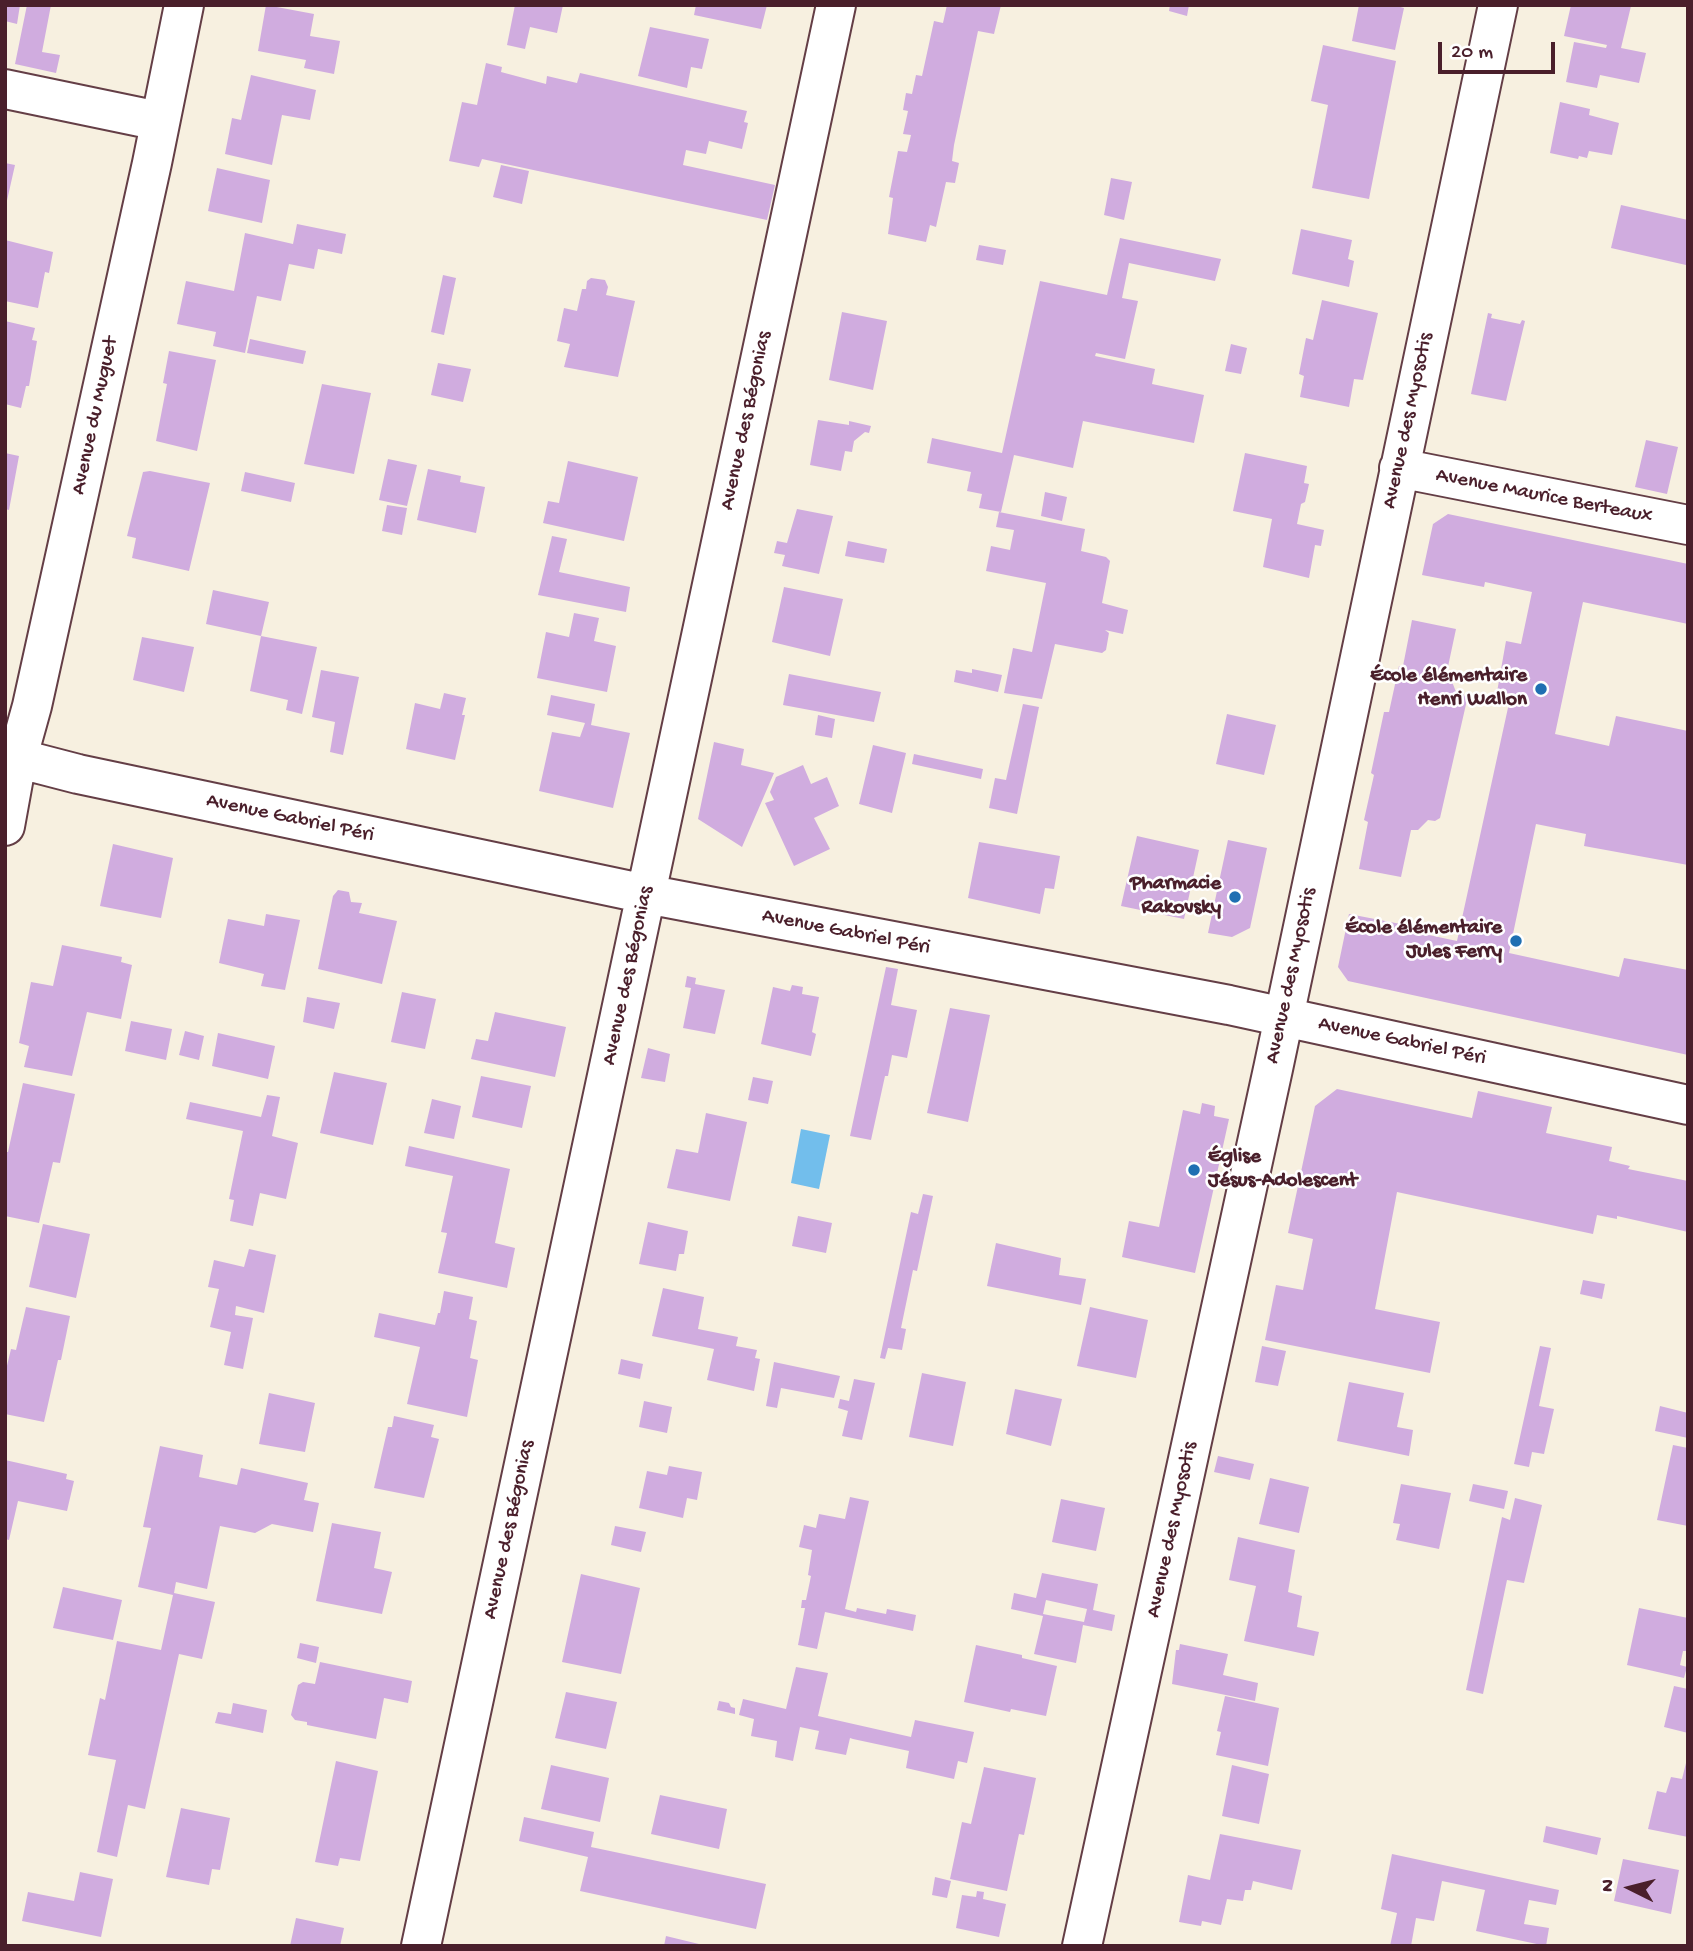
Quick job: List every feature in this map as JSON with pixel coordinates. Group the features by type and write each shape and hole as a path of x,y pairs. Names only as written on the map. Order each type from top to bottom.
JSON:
{"street":[{"name":"Avenue du Muguet","path":"5,826 11,757 35,692 184,5"},
{"name":"Avenue des Bégonias","path":"421,1946 836,5"},
{"name":"Avenue des Myosotis","path":"1082,1946 1498,5"},
{"path":"5,89 159,121"},
{"name":"Avenue Maurice Berteaux","path":"1399,468 1688,525"},
{"name":"Avenue Gabriel Péri","path":"11,757 646,894 1283,1017 1688,1105"}],"water":[{"path":"801,1129 830,1135 819,1189 791,1183"}],"building":[{"path":"5,5 20,5 17,24 5,21"},
{"path":"27,5 51,5 42,52 60,55 56,73 15,64"},
{"path":"266,5 314,14 310,36 340,41 334,74 304,68 306,60 258,51"},
{"path":"515,5 563,5 557,33 530,27 525,49 507,45"},
{"path":"696,5 767,5 761,29 694,15"},
{"path":"947,5 1001,5 994,34 978,31 954,145 952,161 959,163 955,183 946,182 936,227 930,225 926,242 888,234 893,198 889,197 898,151 907,152 911,135 903,134 908,111 903,110 906,93 912,94 916,75 922,76 934,21 943,23"},
{"path":"1170,5 1189,5 1187,16 1169,11"},
{"path":"1359,5 1393,5 1404,8 1395,50 1352,41"},
{"path":"1571,5 1631,6 1621,48 1646,53 1639,83 1600,75 1597,88 1566,82 1574,42 1606,48 1607,45 1564,36"},
{"path":"650,27 709,39 702,69 691,67 687,88 638,76"},
{"path":"1323,45 1396,61 1369,199 1312,188 1328,105 1311,101"},
{"path":"486,63 502,67 501,72 546,84 547,76 577,83 580,73 747,111 744,122 748,123 742,149 709,141 706,154 686,150 683,165 775,185 767,220 482,159 479,167 449,161 462,102 477,105"},
{"path":"251,75 316,90 310,120 282,115 272,165 225,154 232,118 241,120"},
{"path":"1560,102 1590,109 1589,115 1619,123 1612,155 1589,151 1587,158 1579,156 1578,159 1550,153"},
{"path":"5,163 15,165 6,205 5,205"},
{"path":"501,165 529,171 522,204 493,197"},
{"path":"217,168 270,180 262,223 208,211"},
{"path":"1111,178 1132,182 1124,220 1104,215"},
{"path":"1621,205 1688,220 1686,265 1611,248"},
{"path":"297,224 346,234 342,254 318,249 314,269 289,264 281,301 257,296 245,353 213,346 216,332 177,324 186,281 234,291 245,233 293,244"},
{"path":"1301,229 1352,240 1348,259 1354,261 1349,287 1292,274"},
{"path":"1120,238 1221,259 1215,281 1129,263 1122,298 1138,301 1125,359 1096,353 1095,356 1155,369 1152,384 1204,395 1194,443 1083,421 1073,468 1014,455 1001,512 979,508 982,494 967,491 971,472 927,463 932,438 1002,453 1040,281 1107,295"},
{"path":"5,240 53,252 49,273 45,272 38,308 5,301"},
{"path":"979,245 1006,250 1003,265 976,260"},
{"path":"443,275 456,278 444,335 431,332"},
{"path":"591,278 605,280 608,287 606,295 635,301 618,377 564,367 570,344 557,341 564,308 577,311 582,289 586,289 587,281"},
{"path":"1322,300 1378,313 1363,380 1354,379 1349,407 1300,397 1304,376 1299,374 1306,338 1313,340"},
{"path":"842,312 887,321 873,390 829,380"},
{"path":"1488,313 1492,314 1491,318 1520,324 1522,320 1525,321 1506,401 1471,394"},
{"path":"5,321 35,328 32,340 37,341 29,386 26,386 21,408 5,404"},
{"path":"250,339 306,351 303,364 247,353"},
{"path":"1231,344 1247,348 1241,374 1225,371"},
{"path":"169,351 216,360 197,451 156,441 167,384 163,383"},
{"path":"438,363 471,369 463,402 431,395"},
{"path":"322,384 371,393 354,474 304,464"},
{"path":"818,420 849,425 849,421 871,426 869,433 865,432 854,441 852,452 845,451 841,471 810,465"},
{"path":"1646,440 1678,447 1667,494 1635,487"},
{"path":"5,453 19,456 9,510 5,509"},
{"path":"1245,453 1307,466 1304,483 1309,484 1297,524 1324,530 1321,546 1315,545 1309,578 1263,567 1272,519 1233,511"},
{"path":"388,459 417,465 407,506 379,500"},
{"path":"568,461 638,477 624,541 543,523 548,501 559,503"},
{"path":"428,469 461,476 460,482 485,487 476,533 417,520"},
{"path":"150,471 210,483 189,571 132,558 136,538 127,536 143,472"},
{"path":"245,472 295,483 291,502 241,491"},
{"path":"1045,492 1067,497 1062,521 1041,516"},
{"path":"387,505 407,508 402,535 382,531"},
{"path":"797,509 833,516 819,574 782,566 785,555 774,553 777,541 787,543"},
{"path":"999,512 1085,529 1081,551 1106,557 1110,561 1102,603 1128,610 1123,634 1105,630 1109,633 1106,650 1102,653 1055,644 1042,699 1004,693 1013,648 1032,652 1046,583 986,571 991,546 1010,550 1014,530 996,527"},
{"path":"1448,514 1688,564 1688,624 1583,602 1555,734 1609,746 1616,716 1688,731 1688,865 1584,846 1586,834 1536,824 1509,953 1619,977 1624,958 1688,970 1688,1055 1348,981 1338,967 1349,914 1411,926 1410,931 1457,941 1511,694 1497,692 1506,641 1521,644 1532,592 1485,582 1484,587 1422,575 1433,524"},
{"path":"552,536 567,539 559,572 630,587 626,612 538,595"},
{"path":"848,541 887,549 884,563 845,556"},
{"path":"784,587 843,599 830,656 772,642"},
{"path":"213,590 269,602 261,636 206,624"},
{"path":"574,613 599,618 594,641 616,646 607,692 537,678 546,632 569,637"},
{"path":"1412,620 1456,629 1446,676 1451,679 1456,692 1463,693 1467,700 1440,818 1435,821 1428,820 1418,830 1411,830 1401,877 1359,869 1368,822 1364,820 1374,775 1371,773 1384,712 1389,712 1399,666 1403,666"},
{"path":"261,636 317,647 302,714 286,710 288,700 250,691"},
{"path":"142,637 194,647 184,692 133,680"},
{"path":"972,669 1002,675 998,692 954,682 956,670 972,673"},
{"path":"321,670 359,677 343,755 330,752 335,722 312,717"},
{"path":"789,674 881,692 874,722 783,705"},
{"path":"444,693 466,698 455,760 406,749 415,703 440,709"},
{"path":"551,695 595,704 591,725 630,733 613,808 539,791 552,732 580,737 585,723 547,715"},
{"path":"1023,704 1039,707 1017,814 989,808 995,778 1006,780"},
{"path":"1227,714 1276,725 1264,775 1216,764"},
{"path":"818,715 835,719 832,738 815,735"},
{"path":"714,742 744,749 741,765 774,773 742,847 698,819"},
{"path":"873,745 906,753 892,813 859,804"},
{"path":"914,754 983,769 981,779 912,764"},
{"path":"803,765 811,784 827,777 839,806 814,818 830,849 794,866 765,803 774,800 770,792 776,777"},
{"path":"1137,836 1199,850 1184,919 1121,906"},
{"path":"1228,840 1267,848 1250,928 1232,937 1208,933"},
{"path":"979,842 1060,856 1054,889 1045,888 1040,914 968,898"},
{"path":"113,844 173,858 161,918 100,906"},
{"path":"338,890 349,892 351,902 362,903 359,913 397,921 382,984 318,969 333,896"},
{"path":"266,914 300,920 285,990 261,986 264,974 219,963 228,919 264,926"},
{"path":"62,945 122,957 121,962 132,965 121,1019 87,1012 72,1076 24,1067 29,1046 19,1043 31,982 53,986"},
{"path":"886,967 898,969 891,1005 917,1010 907,1058 892,1055 871,1140 850,1136"},
{"path":"687,976 696,978 695,984 725,990 715,1034 683,1028 691,988 685,987"},
{"path":"792,985 803,987 802,994 819,997 812,1032 816,1034 811,1056 761,1044 773,987 790,991"},
{"path":"402,992 436,999 425,1049 391,1042"},
{"path":"307,997 340,1003 334,1029 303,1022"},
{"path":"950,1008 990,1015 968,1122 927,1113"},
{"path":"495,1012 566,1027 555,1077 471,1059 476,1039 488,1041"},
{"path":"131,1021 172,1029 166,1060 125,1051"},
{"path":"185,1031 204,1036 199,1060 179,1055"},
{"path":"218,1033 275,1046 268,1079 212,1066"},
{"path":"648,1048 670,1054 665,1082 641,1078"},
{"path":"334,1072 387,1083 373,1145 320,1133"},
{"path":"481,1076 531,1086 522,1128 472,1117"},
{"path":"753,1077 773,1081 768,1104 748,1100"},
{"path":"23,1083 75,1094 60,1163 53,1162 39,1223 5,1216 5,1152 8,1152"},
{"path":"1337,1089 1472,1118 1478,1091 1552,1107 1546,1133 1612,1147 1609,1161 1630,1166 1628,1169 1688,1181 1688,1232 1617,1216 1617,1219 1597,1215 1593,1234 1397,1192 1375,1309 1440,1322 1430,1373 1265,1340 1276,1285 1303,1290 1313,1239 1288,1233 1315,1106"},
{"path":"267,1095 280,1097 272,1136 298,1143 286,1199 260,1193 253,1226 230,1221 234,1200 229,1199 243,1131 186,1119 190,1102 261,1117"},
{"path":"432,1099 461,1106 454,1139 424,1133"},
{"name":"Église Jésus-Adolescent","path":"1202,1103 1215,1106 1214,1116 1229,1119 1195,1273 1122,1257 1129,1221 1159,1227 1183,1110 1200,1114"},
{"path":"706,1113 747,1122 730,1201 667,1188 676,1149 698,1153"},
{"path":"409,1146 510,1169 495,1243 515,1248 507,1288 438,1273 447,1233 441,1232 453,1176 405,1166"},
{"path":"923,1194 933,1196 917,1271 913,1270 901,1328 906,1329 902,1350 888,1348 885,1359 880,1358 911,1212 918,1214"},
{"path":"798,1216 832,1223 826,1253 792,1246"},
{"path":"648,1222 688,1231 684,1254 679,1254 676,1271 639,1264"},
{"path":"43,1224 90,1234 76,1298 29,1287"},
{"path":"996,1243 1061,1258 1059,1275 1086,1279 1081,1305 987,1286"},
{"path":"249,1249 276,1255 264,1313 236,1306 235,1315 253,1318 243,1369 224,1365 231,1332 210,1327 219,1289 208,1287 214,1260 244,1267"},
{"path":"1583,1280 1605,1284 1602,1299 1580,1294"},
{"path":"663,1288 704,1297 698,1329 738,1337 736,1346 757,1350 755,1358 760,1359 754,1391 707,1380 714,1349 652,1336"},
{"path":"444,1291 473,1297 469,1319 477,1321 470,1358 478,1360 467,1417 407,1404 420,1347 374,1337 379,1313 435,1325"},
{"path":"26,1307 70,1316 44,1422 5,1414 5,1374 11,1349 16,1350"},
{"path":"1090,1307 1148,1320 1136,1378 1077,1366"},
{"path":"1262,1346 1286,1351 1278,1386 1255,1382"},
{"path":"1540,1346 1551,1348 1539,1406 1554,1409 1544,1454 1532,1452 1529,1467 1514,1464"},
{"path":"621,1359 643,1364 640,1379 618,1374"},
{"path":"774,1362 840,1376 834,1398 781,1388 777,1408 766,1406"},
{"path":"922,1373 966,1382 953,1446 909,1437"},
{"path":"854,1379 875,1383 862,1440 842,1436 848,1411 838,1408 840,1399 849,1401"},
{"path":"1349,1382 1404,1393 1397,1427 1413,1430 1409,1456 1337,1441"},
{"path":"1015,1389 1062,1399 1051,1446 1006,1434"},
{"path":"269,1393 315,1403 305,1452 259,1444"},
{"path":"644,1401 672,1407 667,1433 639,1427"},
{"path":"1660,1406 1688,1413 1688,1438 1655,1431"},
{"path":"394,1416 434,1425 431,1437 439,1439 424,1498 374,1488 388,1427 392,1427"},
{"path":"1673,1445 1688,1448 1688,1526 1657,1520"},
{"path":"160,1446 203,1455 199,1477 237,1485 241,1468 308,1483 304,1500 319,1503 313,1532 272,1524 255,1533 220,1526 207,1589 176,1582 174,1593 215,1602 202,1659 179,1654 145,1809 128,1805 117,1857 97,1852 116,1760 88,1755 100,1698 105,1700 117,1641 161,1650 173,1595 138,1587 151,1528 143,1527"},
{"path":"1218,1456 1254,1464 1250,1480 1214,1472"},
{"path":"5,1460 67,1474 66,1479 74,1481 67,1511 18,1501 9,1540 5,1539"},
{"path":"669,1466 702,1472 697,1500 687,1498 683,1518 639,1508 647,1471 667,1475"},
{"path":"1270,1478 1309,1487 1299,1533 1259,1524"},
{"path":"1401,1484 1451,1493 1439,1549 1396,1540 1400,1524 1393,1523"},
{"path":"1473,1484 1508,1491 1504,1509 1469,1501"},
{"path":"850,1497 869,1501 845,1609 856,1612 857,1608 886,1614 887,1609 916,1615 913,1631 825,1612 817,1649 798,1645 805,1608 801,1608 802,1600 806,1600 811,1576 808,1575 812,1550 799,1547 804,1525 816,1528 819,1514 845,1519"},
{"path":"1515,1498 1542,1505 1524,1583 1507,1580 1483,1694 1466,1690 1502,1517 1510,1520"},
{"path":"1061,1499 1105,1508 1096,1551 1052,1542"},
{"path":"332,1523 381,1532 374,1568 392,1572 382,1614 316,1601"},
{"path":"615,1526 646,1532 641,1552 611,1545"},
{"path":"1238,1537 1295,1550 1288,1592 1302,1596 1297,1627 1319,1632 1314,1656 1244,1641 1256,1586 1229,1580"},
{"path":"1042,1573 1098,1584 1093,1610 1115,1615 1112,1631 1083,1625 1076,1663 1034,1654 1043,1616 1011,1609 1014,1593 1036,1598","holes":["1046,1600 1087,1609 1084,1622 1043,1614"]},
{"path":"581,1574 640,1588 621,1674 562,1662"},
{"path":"63,1587 122,1600 113,1640 53,1628"},
{"path":"1639,1608 1688,1618 1688,1651 1683,1651 1680,1665 1687,1667 1684,1678 1627,1665"},
{"path":"300,1643 319,1647 316,1663 297,1658"},
{"path":"1180,1644 1228,1654 1223,1675 1258,1683 1255,1701 1172,1684 1176,1650 1179,1650"},
{"path":"976,1645 1057,1666 1046,1716 1011,1709 1010,1712 964,1702"},
{"path":"320,1662 412,1681 408,1703 384,1698 376,1739 307,1725 307,1722 295,1720 291,1715 298,1685 303,1682 315,1684"},
{"path":"796,1667 828,1673 818,1716 911,1737 915,1720 974,1732 967,1763 958,1761 954,1779 906,1768 909,1751 850,1738 846,1755 815,1749 819,1731 800,1727 793,1761 775,1757 777,1741 751,1736 754,1719 739,1715 743,1699 786,1709"},
{"path":"1674,1686 1688,1689 1688,1733 1664,1727"},
{"path":"566,1692 617,1702 606,1749 555,1738"},
{"path":"1225,1696 1279,1708 1268,1766 1216,1755 1221,1732 1217,1731"},
{"path":"719,1701 729,1703 735,1708 735,1714 717,1710"},
{"path":"233,1703 267,1710 263,1733 215,1723 218,1712 231,1714"},
{"path":"1687,1759 1688,1837 1648,1829 1657,1791 1666,1793 1671,1777 1682,1779"},
{"path":"336,1761 378,1771 360,1861 340,1858 338,1866 315,1862"},
{"path":"551,1765 609,1778 600,1822 541,1809"},
{"path":"1232,1765 1269,1774 1259,1824 1222,1816"},
{"path":"984,1767 1036,1778 1024,1835 1019,1834 1007,1891 950,1879 962,1822 971,1824"},
{"path":"660,1795 727,1809 719,1849 651,1834"},
{"path":"181,1808 230,1818 220,1870 212,1869 209,1885 166,1877"},
{"path":"524,1817 594,1832 591,1847 766,1884 756,1929 580,1891 588,1857 519,1841"},
{"path":"1546,1826 1601,1838 1597,1855 1543,1842"},
{"path":"1220,1834 1301,1850 1292,1890 1253,1881 1251,1890 1245,1890 1243,1901 1227,1899 1221,1925 1202,1921 1201,1926 1179,1922 1188,1875 1210,1880"},
{"path":"1392,1854 1559,1890 1556,1905 1529,1900 1524,1924 1549,1928 1546,1946 1476,1931 1485,1890 1442,1881 1434,1921 1416,1918 1411,1946 1390,1946 1397,1913 1381,1909"},
{"path":"1623,1859 1679,1870 1671,1914 1614,1901"},
{"path":"80,1872 113,1879 101,1937 22,1921 28,1892 74,1901"},
{"path":"935,1877 951,1881 947,1898 932,1895"},
{"path":"977,1891 984,1892 983,1899 1006,1904 999,1937 956,1928 962,1895 976,1897"},
{"path":"296,1918 344,1928 340,1946 290,1946"},
{"path":"666,1936 703,1945 703,1946 664,1946"}],"place":[{"name":"École élémentaire Henri Wallon","path":"1541,689"},
{"name":"Pharmacie Rakovsky","path":"1235,897"},
{"name":"École élémentaire Jules Ferry","path":"1516,941"},
{"name":"Église Jésus-Adolescent","path":"1194,1170"}]}
